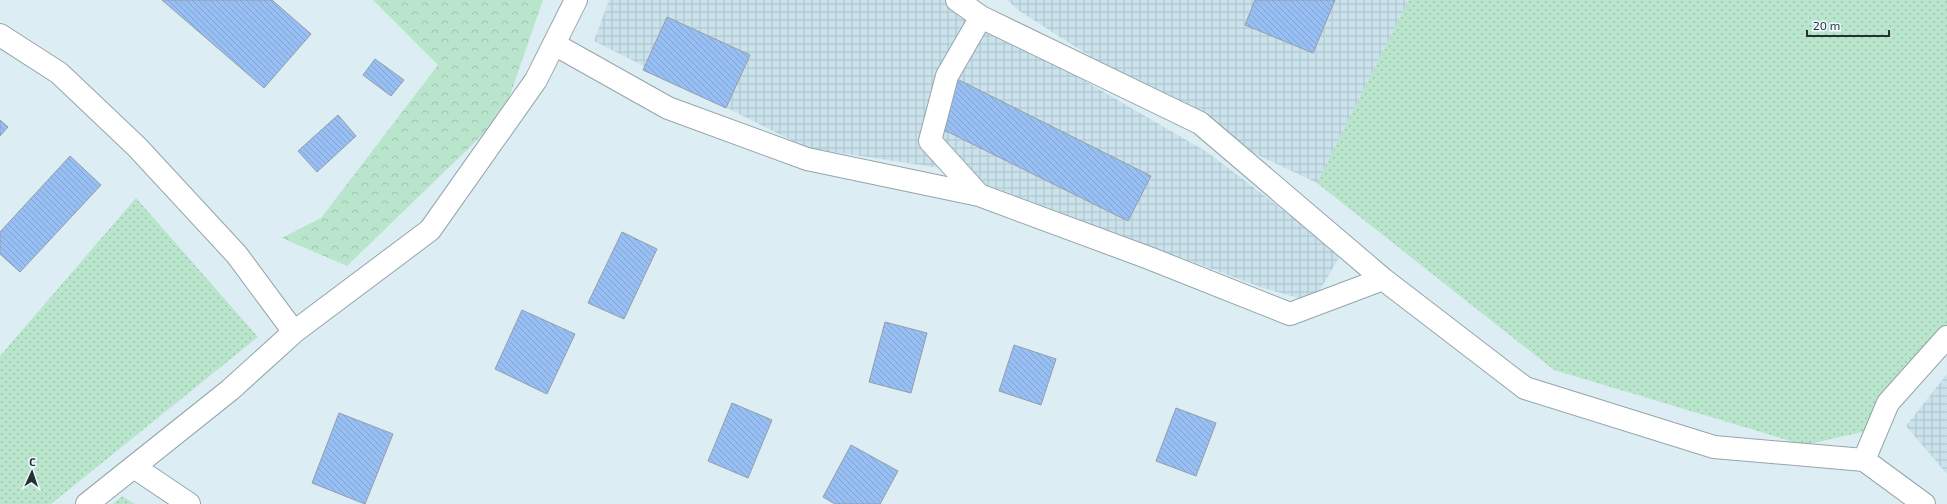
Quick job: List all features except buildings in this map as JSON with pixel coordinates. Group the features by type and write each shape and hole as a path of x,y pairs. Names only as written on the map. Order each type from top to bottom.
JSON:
{"street":[{"path":"87,504 230,390 294,332 430,230 536,80 576,0"},
{"path":"957,0 980,17 1200,123 1383,279 1525,388 1714,447 1864,460 1924,504"},
{"path":"979,195 930,142 947,76 980,17"},
{"path":"0,35 59,73 137,147 237,255 294,332"},
{"path":"554,44 668,108 807,159 979,195 1149,258 1290,314 1383,279"},
{"path":"1864,460 1888,403 1947,338"},
{"path":"134,467 189,504"}],"shaded area":[{"path":"609,0 955,0 966,12 1207,152 1341,254 1313,302 1263,288 941,168 807,148 594,41"},
{"path":"1007,0 1409,0 1317,183 1247,150 1174,110 1018,10"},
{"path":"1947,374 1947,474 1906,426"}],"green space":[{"path":"373,0 543,0 503,115 347,266 282,238 321,218 438,65"},
{"path":"1409,0 1947,0 1947,331 1880,428 1804,445 1554,370 1317,183"},
{"path":"136,198 258,337 51,504 0,504 0,356"},
{"path":"122,496 135,504 113,504"}]}
